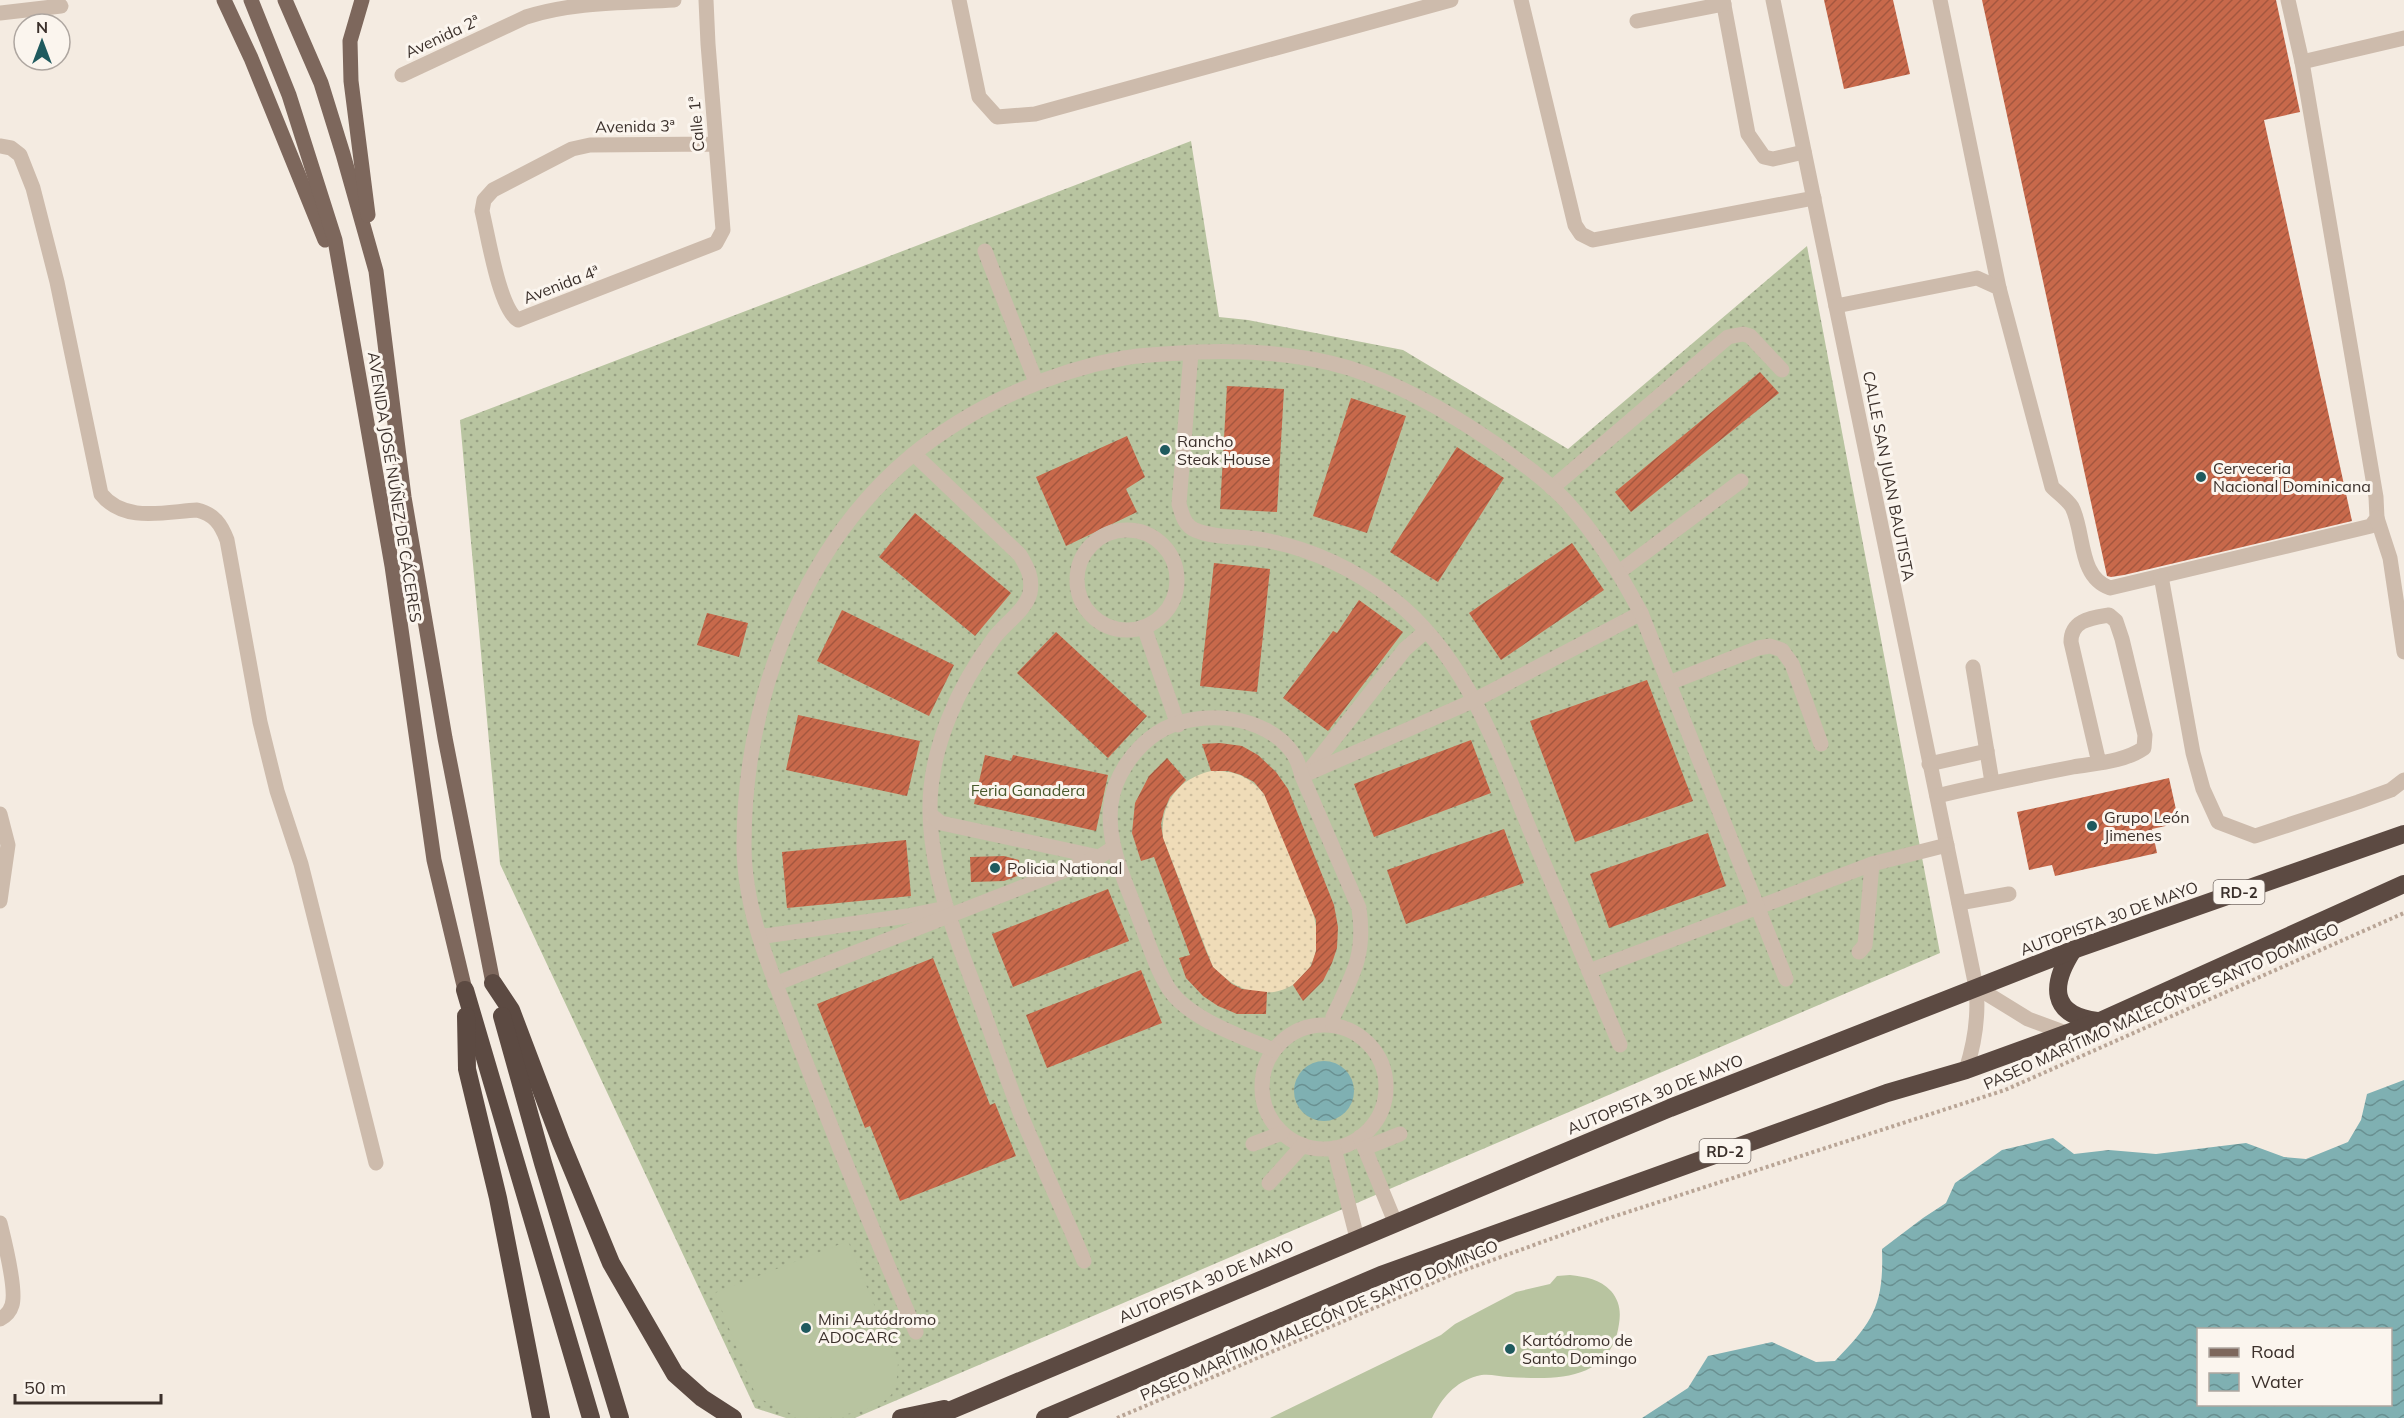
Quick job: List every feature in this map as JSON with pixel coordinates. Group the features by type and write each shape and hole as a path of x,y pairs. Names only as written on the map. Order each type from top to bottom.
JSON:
{"highway":[{"name":"AUTOPISTA 30 DE MAYO","path":"932,1418 1670,1108 2073,950 2404,834"},
{"name":"RD-2","path":"1045,1418 1381,1275 1887,1093 1966,1070 2098,1022 2404,884"},
{"path":"2073,950 2061,968 2057,983 2058,996 2063,1008 2071,1014 2081,1019 2098,1022"},
{"path":"493,983 543,1162 620,1418"},
{"path":"493,983 511,1010 561,1142 611,1263 675,1374 702,1398 733,1418"},
{"path":"465,990 467,1069 498,1198 541,1418"},
{"path":"465,990 591,1418"},
{"path":"901,1418 960,1406"}],"main road":[{"path":"224,0 251,58 342,284"},
{"name":"AVENIDA JOSÉ NÚÑEZ DE CÁCERES","path":"251,0 289,95 335,240 392,566 434,860 465,990"},
{"name":"AVENIDA JOSÉ NÚÑEZ DE CÁCERES","path":"285,0 321,83 344,154 376,271 404,497 445,738 493,983"},
{"path":"362,0 350,41 351,81 376,271"}],"street":[{"name":"Avenida 2ª","path":"402,75 546,11 567,7 674,0"},
{"name":"Calle 1ª","path":"706,0 723,230 716,243"},
{"path":"959,0 979,97 997,117 1035,114 1451,0"},
{"path":"1521,0 1575,225 1581,234 1593,240 1814,198"},
{"name":"CALLE SAN JUAN BAUTISTA","path":"1773,0 1976,987 1978,1004 1975,1034 1966,1070"},
{"path":"1940,0 1999,288 2052,487 2072,506 2092,575 2101,585 2110,588 2371,526 2377,518"},
{"path":"2288,0 2302,62 2374,486 2377,518 2390,558 2404,652"},
{"path":"1638,21 1666,7 1723,2 1748,134 1764,156 1773,159 1804,152"},
{"path":"0,13 61,6"},
{"path":"2302,62 2404,38"},
{"name":"Avenida 3ª","path":"493,190 558,155 590,145 716,144"},
{"path":"0,146 11,147 20,155 33,188 57,282 101,494 108,503 132,513 197,510 207,512 223,529 227,540 260,722 301,864 376,1163"},
{"name":"Avenida 4ª","path":"493,190 484,200 482,211 504,301 512,315 518,320 716,243"},
{"path":"985,251 1036,382"},
{"path":"1836,306 1977,278 1999,288"},
{"path":"1552,488 1728,337 1743,333 1750,336 1782,370"},
{"path":"916,1332 841,1156 775,984 759,934 749,895 744,851 745,810 751,759 775,663 807,586 834,541 870,497 914,454 959,423 1036,382 1125,358 1191,353 1264,352 1308,358 1384,381 1421,398 1466,424 1535,471 1566,501 1612,560 1641,613 1786,979"},
{"path":"1191,353 1179,504 1183,519 1192,529 1206,533 1278,542 1311,551 1338,563 1392,598 1438,642 1475,700 1620,1045"},
{"path":"914,454 1020,555 1032,580 1030,595 975,664 958,698 942,738 934,775 931,815 935,866 947,912 1021,1115 1084,1261"},
{"path":"1619,572 1741,481"},
{"path":"1125,530 1148,535 1167,549 1174,562 1177,578 1176,593 1169,608 1158,619 1144,627 1127,630 1110,626 1095,618 1084,605 1078,589 1078,571 1083,555 1094,542 1109,533 1125,530"},
{"path":"2161,576 2193,753 2203,789 2218,822 2255,836 2391,790 2404,780"},
{"path":"1304,775 1475,700 1641,613"},
{"path":"1937,796 1992,782 2099,762 2136,754 2144,748 2145,735 2122,639 2116,621 2109,615 2077,624 2071,632 2071,642 2099,762"},
{"path":"1144,627 1178,725"},
{"path":"1304,775 1405,649 1426,631"},
{"path":"1670,683 1758,648 1770,646 1782,650 1792,664 1821,744"},
{"path":"1973,667 1992,782"},
{"path":"1274,1050 1191,1011 1170,991 1163,979 1113,848 1110,826 1111,802 1123,770 1143,744 1159,732 1195,719 1217,718 1257,726 1274,735 1296,757 1359,908 1361,920 1362,936 1357,964 1333,1017 1333,1025"},
{"path":"1929,764 1987,751"},
{"path":"0,814 8,845 0,901"},
{"path":"931,815 941,823 1099,857"},
{"path":"1589,971 1872,864 1947,844"},
{"path":"775,984 947,912 1099,857 1113,848"},
{"path":"1859,952 1865,945 1872,864"},
{"path":"1959,903 2009,894"},
{"path":"759,934 765,936 947,912"},
{"path":"1976,987 2028,1019 2066,1033"},
{"path":"1363,1143 1383,1107 1386,1081 1378,1055 1369,1044 1352,1032 1333,1025 1311,1026 1290,1035 1274,1050 1264,1070 1262,1093 1269,1114 1282,1133 1303,1144 1318,1148 1334,1148 1363,1143 1400,1134"},
{"path":"1253,1144 1282,1133"},
{"path":"1363,1143 1395,1222"},
{"path":"1269,1183 1303,1144"},
{"path":"1334,1148 1357,1239"},
{"path":"0,1223 7,1250 13,1302 6,1316 0,1319"}],"path":[{"name":"PASEO MARÍTIMO MALECÓN DE SANTO DOMINGO","path":"1116,1418 1451,1275 1603,1220 2006,1090 2404,913"}],"green space":[{"name":"Feria Ganadera","path":"1191,141 1219,317 1248,320 1403,350 1568,449 1807,246 1940,953 855,1418 786,1418 755,1408 500,864 460,420"},
{"name":"Mini Autódromo ADOCARC","path":"848,1241 898,1363 896,1383 891,1395 885,1401 865,1410 828,1417 808,1418 794,1415 756,1396 715,1293"},
{"name":"Kartódromo de Santo Domingo","path":"1570,1275 1602,1284 1615,1296 1619,1306 1617,1334 1610,1350 1600,1362 1587,1370 1573,1375 1540,1378 1477,1376 1462,1382 1450,1392 1432,1418 1270,1418 1441,1335 1455,1324 1516,1292 1550,1284 1557,1276"}],"sand":[{"path":"1211,771 1241,775 1264,794 1310,904 1317,932 1313,961 1302,978 1283,990 1256,992 1248,990 1233,983 1213,967 1163,838 1164,814 1173,795 1189,780"}],"water":[{"path":"1318,1061 1330,1061 1346,1069 1352,1079 1354,1091 1352,1103 1346,1113 1330,1121 1318,1121 1302,1113 1294,1097 1294,1085 1302,1069"},
{"path":"2404,1080 2404,1418 1642,1418 1688,1388 1708,1356 1772,1342 1816,1362 1835,1361 1859,1335 1873,1311 1881,1285 1882,1249 1946,1203 1955,1183 2002,1150 2053,1138 2074,1154 2109,1150 2156,1154 2246,1143 2284,1157 2306,1159 2348,1142 2361,1120 2367,1094"}],"building":[{"path":"1824,0 1893,0 1910,74 1844,89"},
{"path":"1982,0 2276,0 2300,112 2264,120 2352,521 2124,575 2107,576"},
{"path":"1760,372 1779,393 1631,512 1615,492"},
{"path":"1227,386 1284,389 1277,512 1220,509"},
{"path":"1351,398 1406,416 1367,533 1313,516"},
{"path":"1127,436 1145,477 1126,489 1137,512 1066,546 1036,477"},
{"path":"1457,447 1504,478 1438,582 1390,552"},
{"path":"915,513 1011,593 975,636 879,557"},
{"path":"1572,543 1604,590 1501,660 1469,613"},
{"path":"1214,563 1270,569 1257,692 1200,686"},
{"path":"1359,600 1403,632 1328,731 1283,698 1333,631 1337,633"},
{"path":"842,610 954,665 929,716 817,661"},
{"path":"707,613 748,623 739,657 697,645"},
{"path":"1056,632 1147,716 1108,758 1017,673"},
{"path":"1647,680 1693,801 1575,842 1530,721"},
{"path":"798,715 920,741 907,796 786,770"},
{"path":"1471,740 1491,793 1374,837 1354,784"},
{"path":"1220,743 1242,746 1258,755 1276,772 1288,789 1334,905 1338,927 1337,948 1323,981 1303,1001 1293,985 1311,966 1316,951 1316,920 1264,794 1254,782 1241,775 1228,771 1211,771 1202,744"},
{"path":"985,755 1011,761 1013,755 1108,775 1096,831 974,804"},
{"path":"1167,758 1186,780 1170,797 1164,811 1161,824 1163,838 1206,951 1213,967 1232,984 1242,989 1267,992 1266,1014 1237,1014 1218,1006 1203,996 1186,978 1179,958 1190,955 1154,857 1141,861 1132,833 1135,803 1149,776"},
{"name":"Grupo León Jimenes","path":"2169,778 2179,823 2152,829 2157,853 2055,876 2052,865 2029,870 2017,812"},
{"path":"1504,829 1524,883 1406,924 1387,870"},
{"path":"1708,833 1726,886 1609,928 1590,874"},
{"path":"906,840 911,896 787,908 782,852"},
{"name":"Policia National","path":"1004,856 1019,860 1020,875 1004,881 971,882 970,857"},
{"path":"1108,889 1129,941 1013,987 992,934"},
{"path":"933,958 990,1105 995,1103 1016,1156 900,1201 870,1126 865,1128 817,1004"},
{"path":"1141,970 1162,1023 1047,1068 1026,1015"}],"place":[{"name":"Rancho Steak House","path":"1165,450"},
{"name":"Cerveceria Nacional Dominicana","path":"2201,477"},
{"name":"Grupo León Jimenes","path":"2092,826"},
{"name":"Policia National","path":"995,868"},
{"name":"Mini Autódromo ADOCARC","path":"806,1328"},
{"name":"Kartódromo de Santo Domingo","path":"1510,1349"}]}
